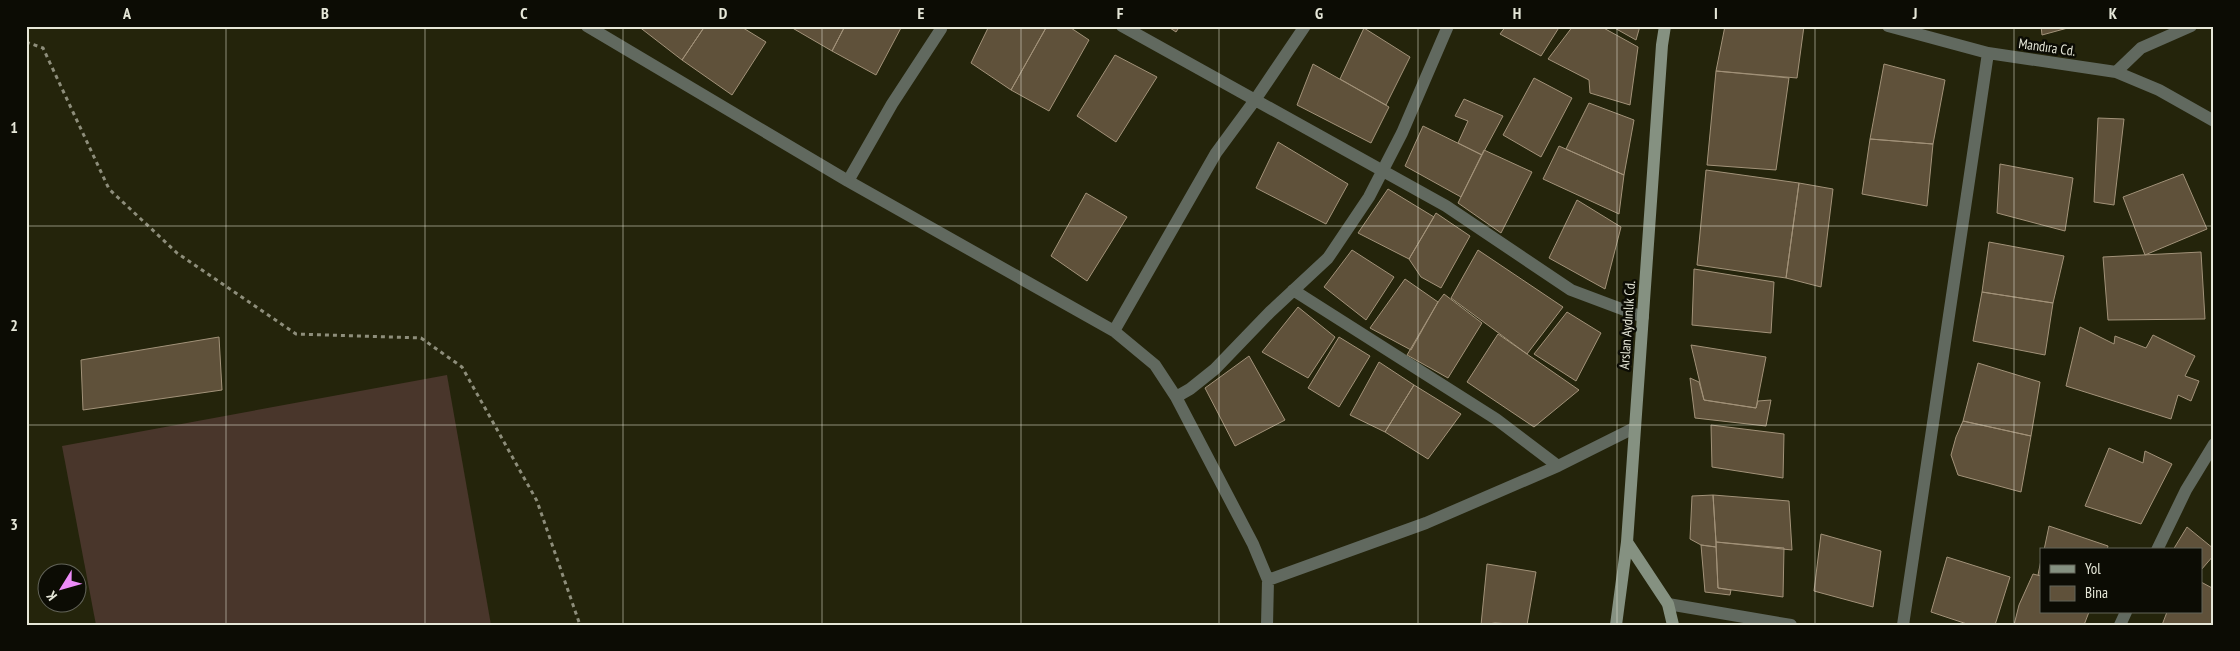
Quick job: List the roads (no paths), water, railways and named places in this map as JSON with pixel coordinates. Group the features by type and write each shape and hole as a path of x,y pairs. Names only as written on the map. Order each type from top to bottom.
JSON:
{"street":[{"path":"586,26 848,181 1114,331 1155,365 1176,397 1252,544 1268,580 1267,625"},
{"path":"1122,26 1446,206 1571,290 1643,317"},
{"path":"1114,331 1216,153 1255,100 1305,26"},
{"path":"1176,397 1190,389 1215,369 1293,290 1328,258 1369,197 1402,133 1448,26"},
{"name":"Arslan Aydınlık Cd.","path":"1616,625 1627,542 1662,45 1665,26"},
{"name":"Mandıra Cd.","path":"1888,26 1988,53 2116,72 2159,90 2214,121"},
{"path":"2116,72 2141,48 2191,26"},
{"path":"848,181 892,104 941,27"},
{"path":"1903,625 1988,53"},
{"path":"1293,290 1496,419 1558,466"},
{"path":"1268,580 1426,523 1558,466 1634,428"},
{"path":"2158,548 2186,490 2214,444"},
{"path":"1627,542 1668,604 1673,625"},
{"path":"1668,604 1791,625"}]}
